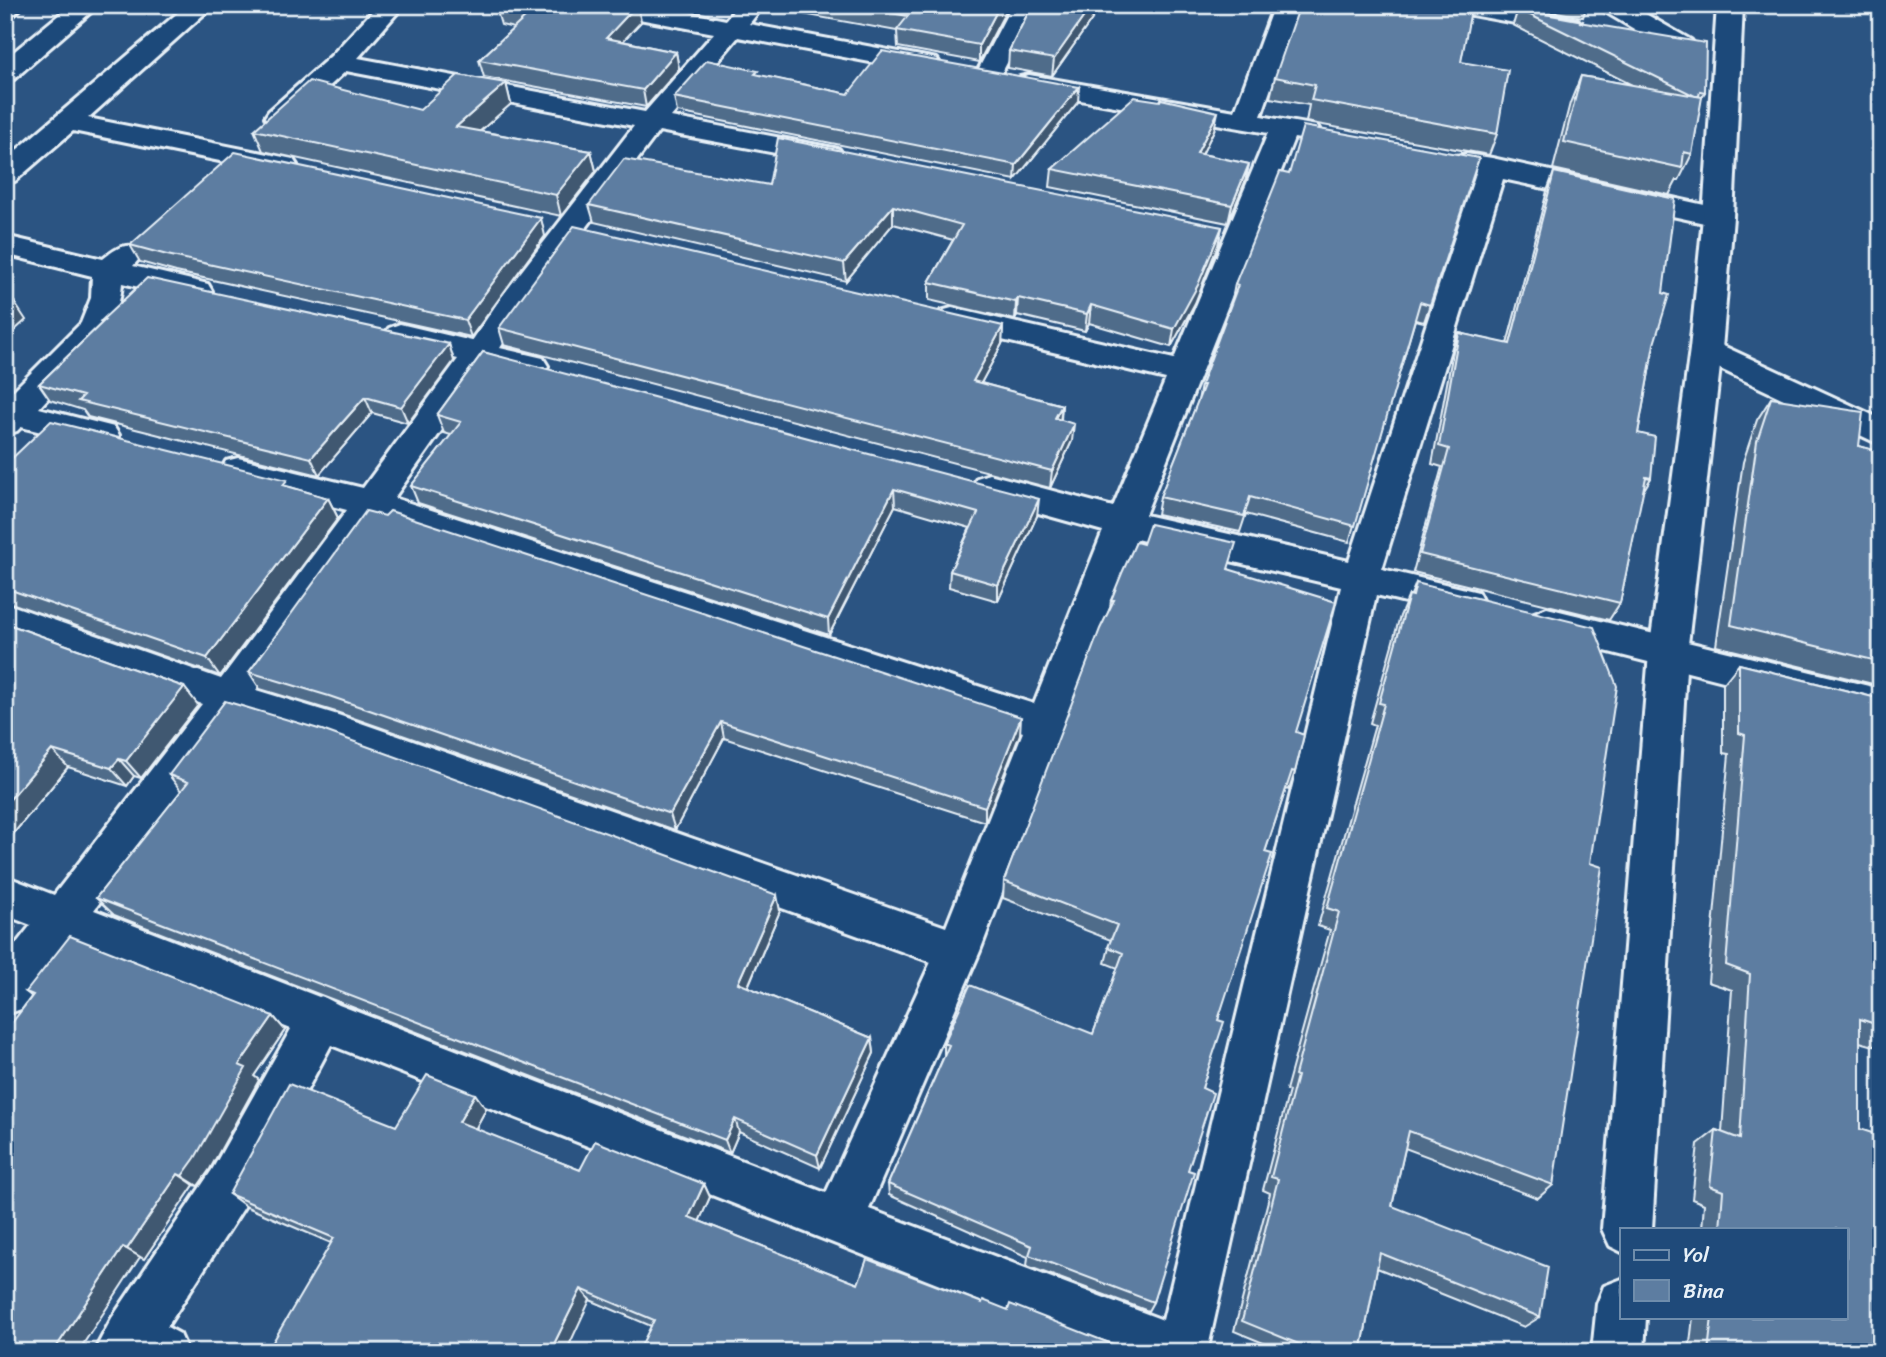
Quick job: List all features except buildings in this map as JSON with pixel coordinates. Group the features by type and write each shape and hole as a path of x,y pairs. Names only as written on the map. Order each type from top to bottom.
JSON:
{"main road":[{"path":"5,10 12,5"},
{"path":"5,73 88,5"},
{"path":"5,174 69,122 202,5"},
{"path":"207,182 340,62 392,5"},
{"path":"607,5 742,18 954,70 1336,138"},
{"path":"988,76 1025,5"},
{"path":"1245,121 1287,5"},
{"path":"1461,5 1591,29"},
{"path":"1611,5 1682,46"},
{"path":"1627,1228 1668,653 1706,349 1718,217 1730,5"},
{"path":"5,994 229,698 480,353 511,306 654,119 742,18"},
{"path":"1617,34 1726,54"},
{"path":"340,62 654,119 858,160"},
{"path":"69,122 304,170"},
{"path":"838,1222 958,951 1185,373 1225,235 1284,128"},
{"path":"1440,157 1718,217"},
{"path":"5,895 322,1017 838,1222 1180,1352 1362,576 1492,167"},
{"path":"8,416 95,327 106,298 108,271 148,235"},
{"path":"5,245 228,297"},
{"path":"931,313 1185,373"},
{"path":"374,330 561,374"},
{"path":"1706,349 1881,433"},
{"path":"8,416 133,443"},
{"path":"212,463 370,503 1047,724"},
{"path":"963,480 1124,523 1362,576 1881,705"},
{"path":"5,618 229,698 338,731 958,951"},
{"path":"138,1346 322,1017"},
{"path":"1618,1352 1621,1318"}]}
